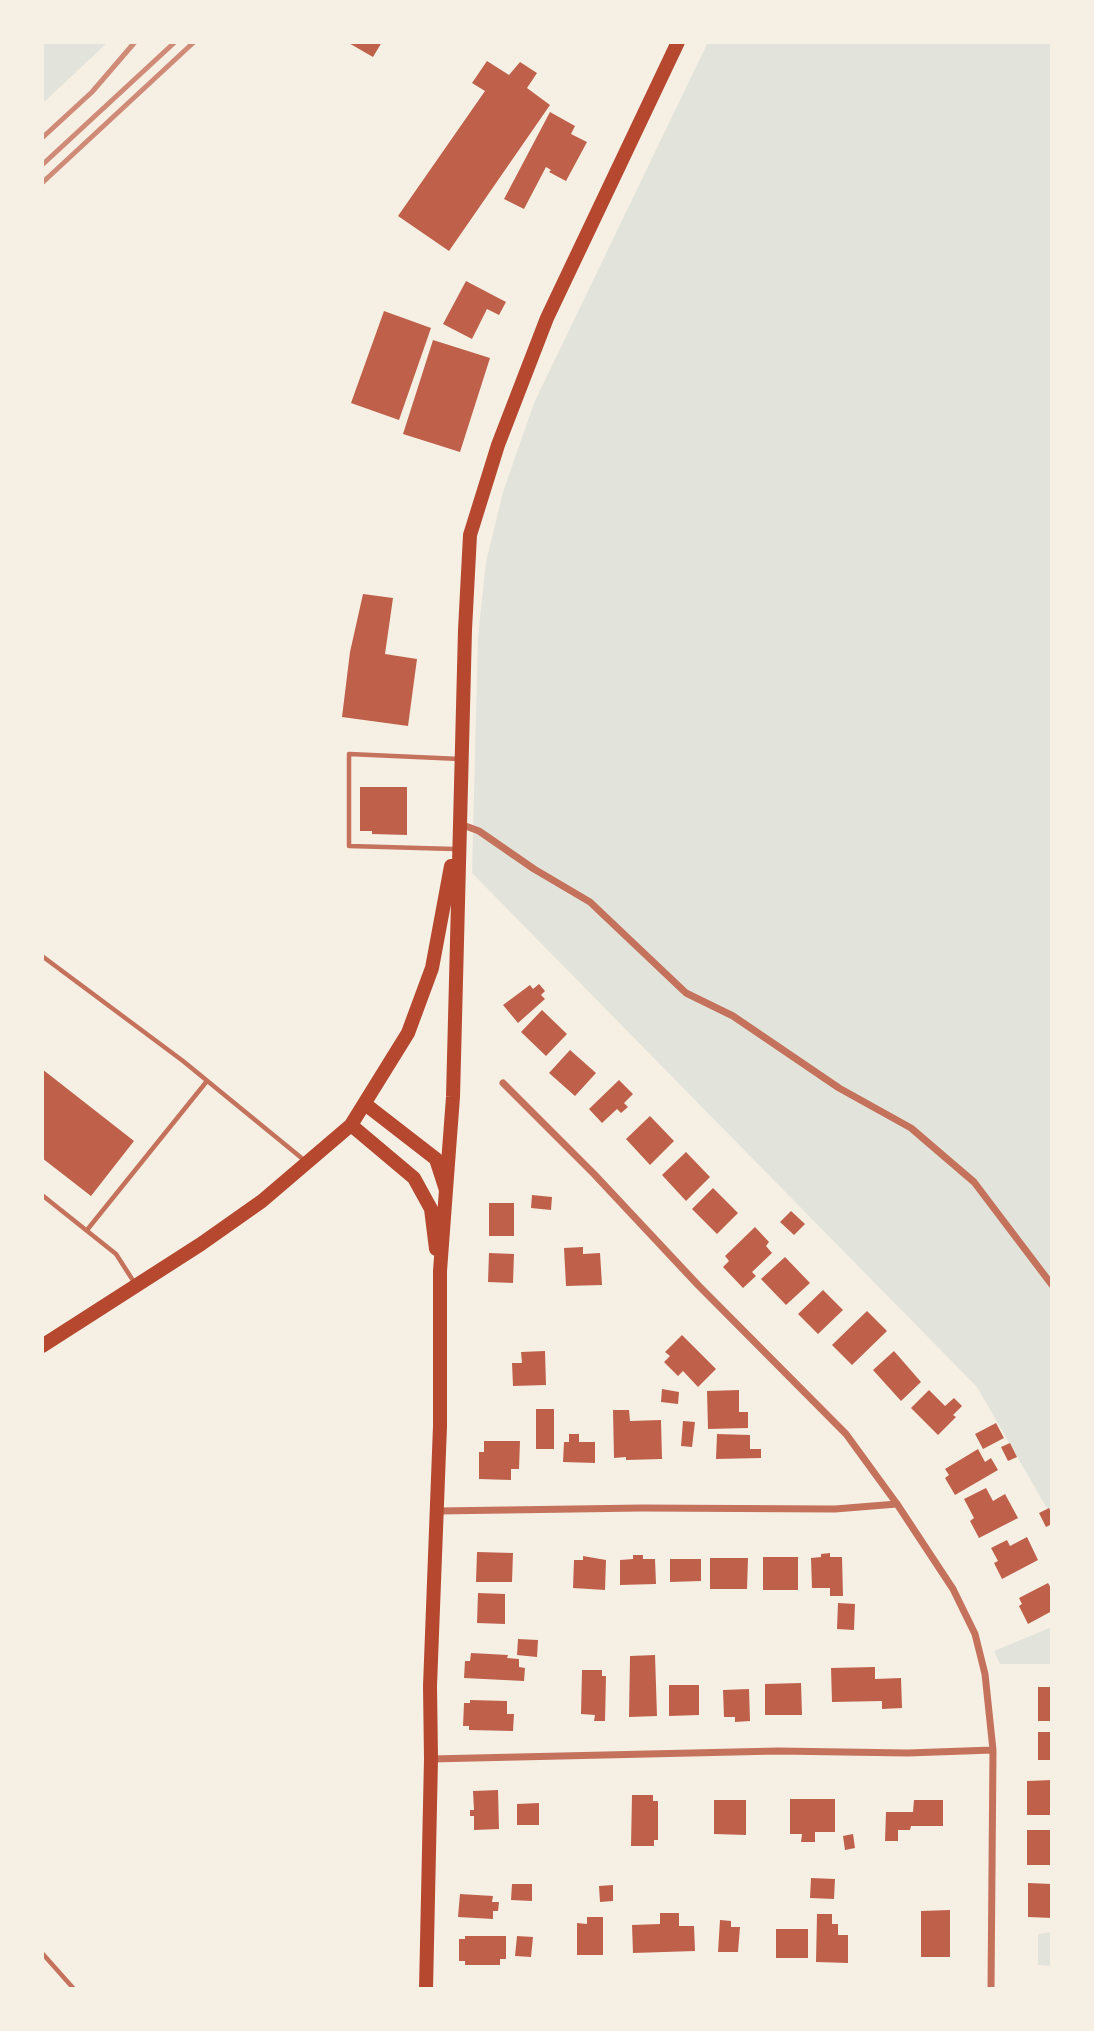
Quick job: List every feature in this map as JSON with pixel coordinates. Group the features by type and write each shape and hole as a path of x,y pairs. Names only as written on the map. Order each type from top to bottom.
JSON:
{"main road":[{"path":"426,1989 430,1686 438,1511 440,1271 453,1097 459,824 470,535 499,444 547,318 678,42"},
{"path":"42,1346 262,1201 351,1125 408,1032 432,968 459,824"},
{"path":"365,1104 436,1159 446,1190"},
{"path":"351,1125 405,1169 425,1193 431,1209 440,1271"}],"street":[{"path":"459,824 479,831 534,869 590,902 686,992 733,1016 839,1088 911,1128 974,1182 1052,1285"},
{"path":"503,1083 846,1434 953,1588 975,1634 985,1674 992,1750 990,1989"},
{"path":"438,1511 642,1507 835,1509 897,1504"},
{"path":"431,1759 778,1751 908,1753 992,1750"}],"lane":[{"path":"454,849 349,846 349,754 461,759"},
{"path":"42,956 207,1081 307,1163"},
{"path":"87,1230 207,1081"},
{"path":"42,1195 116,1254 136,1286"},
{"path":"42,1953 74,1989"}],"shaded area":[{"path":"42,42 108,42 42,104"},
{"path":"708,42 1052,42 1052,1517 977,1387 472,873 478,637 486,562 503,492 534,403"},
{"path":"1052,1627 1052,1664 1000,1664 994,1651"},
{"path":"1052,1932 1052,1966 1038,1965 1038,1934"}],"building":[{"path":"347,42 382,42 373,57"},
{"path":"487,61 509,75 520,62 537,73 527,88 550,105 449,251 398,216 485,91 472,83"},
{"path":"550,112 575,126 571,134 587,142 566,181 549,172 551,170 546,167 524,209 504,199"},
{"path":"466,281 506,302 499,315 487,309 472,339 443,324"},
{"path":"384,311 431,328 399,420 351,403"},
{"path":"433,340 490,358 460,452 403,434"},
{"path":"363,594 393,598 385,654 417,659 408,726 342,717 350,652"},
{"path":"360,787 407,787 407,835 360,831"},
{"path":"539,984 545,991 541,995 545,999 518,1023 503,1005 530,985 533,989"},
{"path":"542,1010 567,1034 546,1056 521,1032"},
{"path":"570,1050 596,1073 575,1096 549,1073"},
{"path":"42,1069 134,1141 91,1196 42,1158"},
{"path":"619,1080 633,1094 624,1103 628,1107 621,1113 617,1109 602,1123 589,1109"},
{"path":"650,1116 674,1141 650,1165 626,1139"},
{"path":"686,1152 710,1177 686,1201 662,1175"},
{"path":"713,1188 738,1213 717,1234 692,1209"},
{"path":"532,1195 552,1197 551,1210 531,1208"},
{"path":"489,1203 514,1203 514,1236 489,1236"},
{"path":"791,1211 805,1224 794,1235 780,1222"},
{"path":"755,1227 769,1242 766,1246 772,1253 752,1272 756,1276 743,1288 723,1267 729,1261 725,1256"},
{"path":"583,1247 583,1254 600,1253 602,1285 566,1286 564,1248"},
{"path":"489,1253 514,1254 513,1283 488,1282"},
{"path":"785,1257 810,1283 786,1305 761,1279"},
{"path":"823,1290 843,1310 818,1334 798,1314"},
{"path":"867,1311 887,1331 852,1365 832,1345"},
{"path":"682,1335 716,1369 698,1387 683,1371 678,1376 664,1362 670,1356 665,1352"},
{"path":"545,1351 546,1385 513,1386 512,1363 522,1363 521,1352"},
{"path":"894,1351 921,1382 901,1401 873,1370"},
{"path":"662,1389 679,1392 678,1404 661,1402"},
{"path":"739,1390 739,1412 748,1412 748,1428 708,1429 707,1391"},
{"path":"929,1390 945,1406 954,1398 962,1406 953,1415 956,1417 938,1435 911,1408"},
{"path":"536,1409 554,1409 554,1449 536,1449"},
{"path":"613,1410 629,1410 630,1421 661,1420 662,1459 614,1458"},
{"path":"683,1421 695,1422 692,1447 681,1446"},
{"path":"996,1423 1004,1438 983,1449 975,1434"},
{"path":"569,1434 579,1434 579,1442 595,1442 595,1463 563,1462 564,1442 569,1442"},
{"path":"717,1434 750,1435 750,1449 761,1449 761,1458 716,1459"},
{"path":"484,1441 520,1441 519,1469 511,1469 511,1480 479,1479 479,1452 484,1452"},
{"path":"1010,1443 1017,1457 1008,1461 1001,1447"},
{"path":"978,1449 985,1462 991,1458 998,1470 955,1495 945,1478 949,1475 945,1469"},
{"path":"986,1488 993,1501 1005,1494 1018,1518 979,1538 970,1521 974,1518 964,1499"},
{"path":"1049,1508 1052,1524 1046,1527 1039,1513"},
{"path":"1027,1537 1038,1560 1002,1579 994,1563 998,1561 991,1548 1007,1540 1010,1546"},
{"path":"477,1552 513,1553 512,1582 476,1582"},
{"path":"830,1553 830,1557 842,1557 843,1596 830,1596 830,1588 812,1588 811,1558"},
{"path":"633,1555 643,1555 643,1559 655,1559 656,1584 620,1585 620,1560 633,1559"},
{"path":"583,1556 606,1560 605,1590 573,1588 574,1560 583,1560"},
{"path":"763,1557 798,1557 798,1590 763,1590"},
{"path":"710,1558 748,1558 747,1589 710,1589"},
{"path":"670,1559 701,1559 701,1581 670,1582"},
{"path":"1048,1583 1052,1590 1052,1611 1028,1624 1019,1606 1022,1604 1019,1598"},
{"path":"478,1593 505,1594 505,1624 477,1623"},
{"path":"838,1603 855,1604 854,1630 837,1629"},
{"path":"518,1639 538,1640 537,1657 517,1655"},
{"path":"471,1653 508,1655 507,1658 519,1659 519,1667 525,1668 524,1681 464,1678 465,1661 470,1661"},
{"path":"655,1655 657,1716 629,1717 630,1656"},
{"path":"875,1667 875,1679 901,1678 902,1708 882,1709 882,1701 832,1702 831,1668"},
{"path":"582,1670 602,1670 602,1676 606,1676 605,1721 594,1721 595,1715 581,1714"},
{"path":"801,1683 802,1715 765,1715 765,1684"},
{"path":"669,1685 699,1685 699,1715 669,1716"},
{"path":"1038,1687 1052,1687 1052,1721 1038,1721"},
{"path":"749,1689 750,1721 735,1722 735,1717 724,1717 723,1690"},
{"path":"470,1700 507,1701 507,1714 514,1714 513,1731 469,1730 469,1726 463,1726 464,1703 470,1703"},
{"path":"1038,1732 1052,1732 1052,1760 1038,1760"},
{"path":"1052,1780 1052,1815 1027,1815 1027,1781"},
{"path":"498,1790 499,1829 474,1830 474,1816 470,1816 470,1810 474,1810 473,1791"},
{"path":"632,1795 653,1795 653,1801 658,1801 658,1840 654,1840 654,1846 631,1846"},
{"path":"790,1799 835,1799 835,1832 815,1832 815,1842 801,1842 802,1834 790,1834"},
{"path":"714,1800 746,1800 746,1835 714,1834"},
{"path":"914,1800 943,1800 943,1826 911,1826 910,1830 898,1830 898,1841 885,1841 886,1812 913,1812"},
{"path":"539,1803 539,1825 517,1825 517,1804"},
{"path":"1027,1830 1052,1830 1052,1865 1027,1865"},
{"path":"853,1834 855,1848 845,1850 843,1836"},
{"path":"811,1878 835,1879 834,1899 810,1898"},
{"path":"1028,1883 1052,1884 1052,1918 1028,1917"},
{"path":"512,1884 532,1884 532,1901 511,1900"},
{"path":"613,1885 613,1901 600,1902 599,1886"},
{"path":"460,1894 493,1896 492,1902 499,1902 498,1911 493,1911 493,1919 458,1917"},
{"path":"950,1910 950,1957 921,1957 921,1911"},
{"path":"660,1913 679,1913 679,1926 694,1926 695,1951 633,1953 632,1925 660,1924"},
{"path":"817,1914 832,1914 832,1924 838,1924 838,1935 848,1935 848,1963 816,1962"},
{"path":"587,1917 603,1917 603,1955 577,1955 577,1923 587,1924"},
{"path":"720,1920 731,1921 731,1927 740,1927 738,1952 718,1952"},
{"path":"776,1929 808,1929 808,1958 776,1958"},
{"path":"465,1936 506,1936 506,1959 500,1959 500,1965 465,1965 465,1961 459,1961 459,1939 465,1939"},
{"path":"517,1936 533,1937 531,1957 515,1956"}],"railway":[{"path":"42,138 92,92 135,42"},
{"path":"42,165 175,42"},
{"path":"42,183 194,42"}]}
